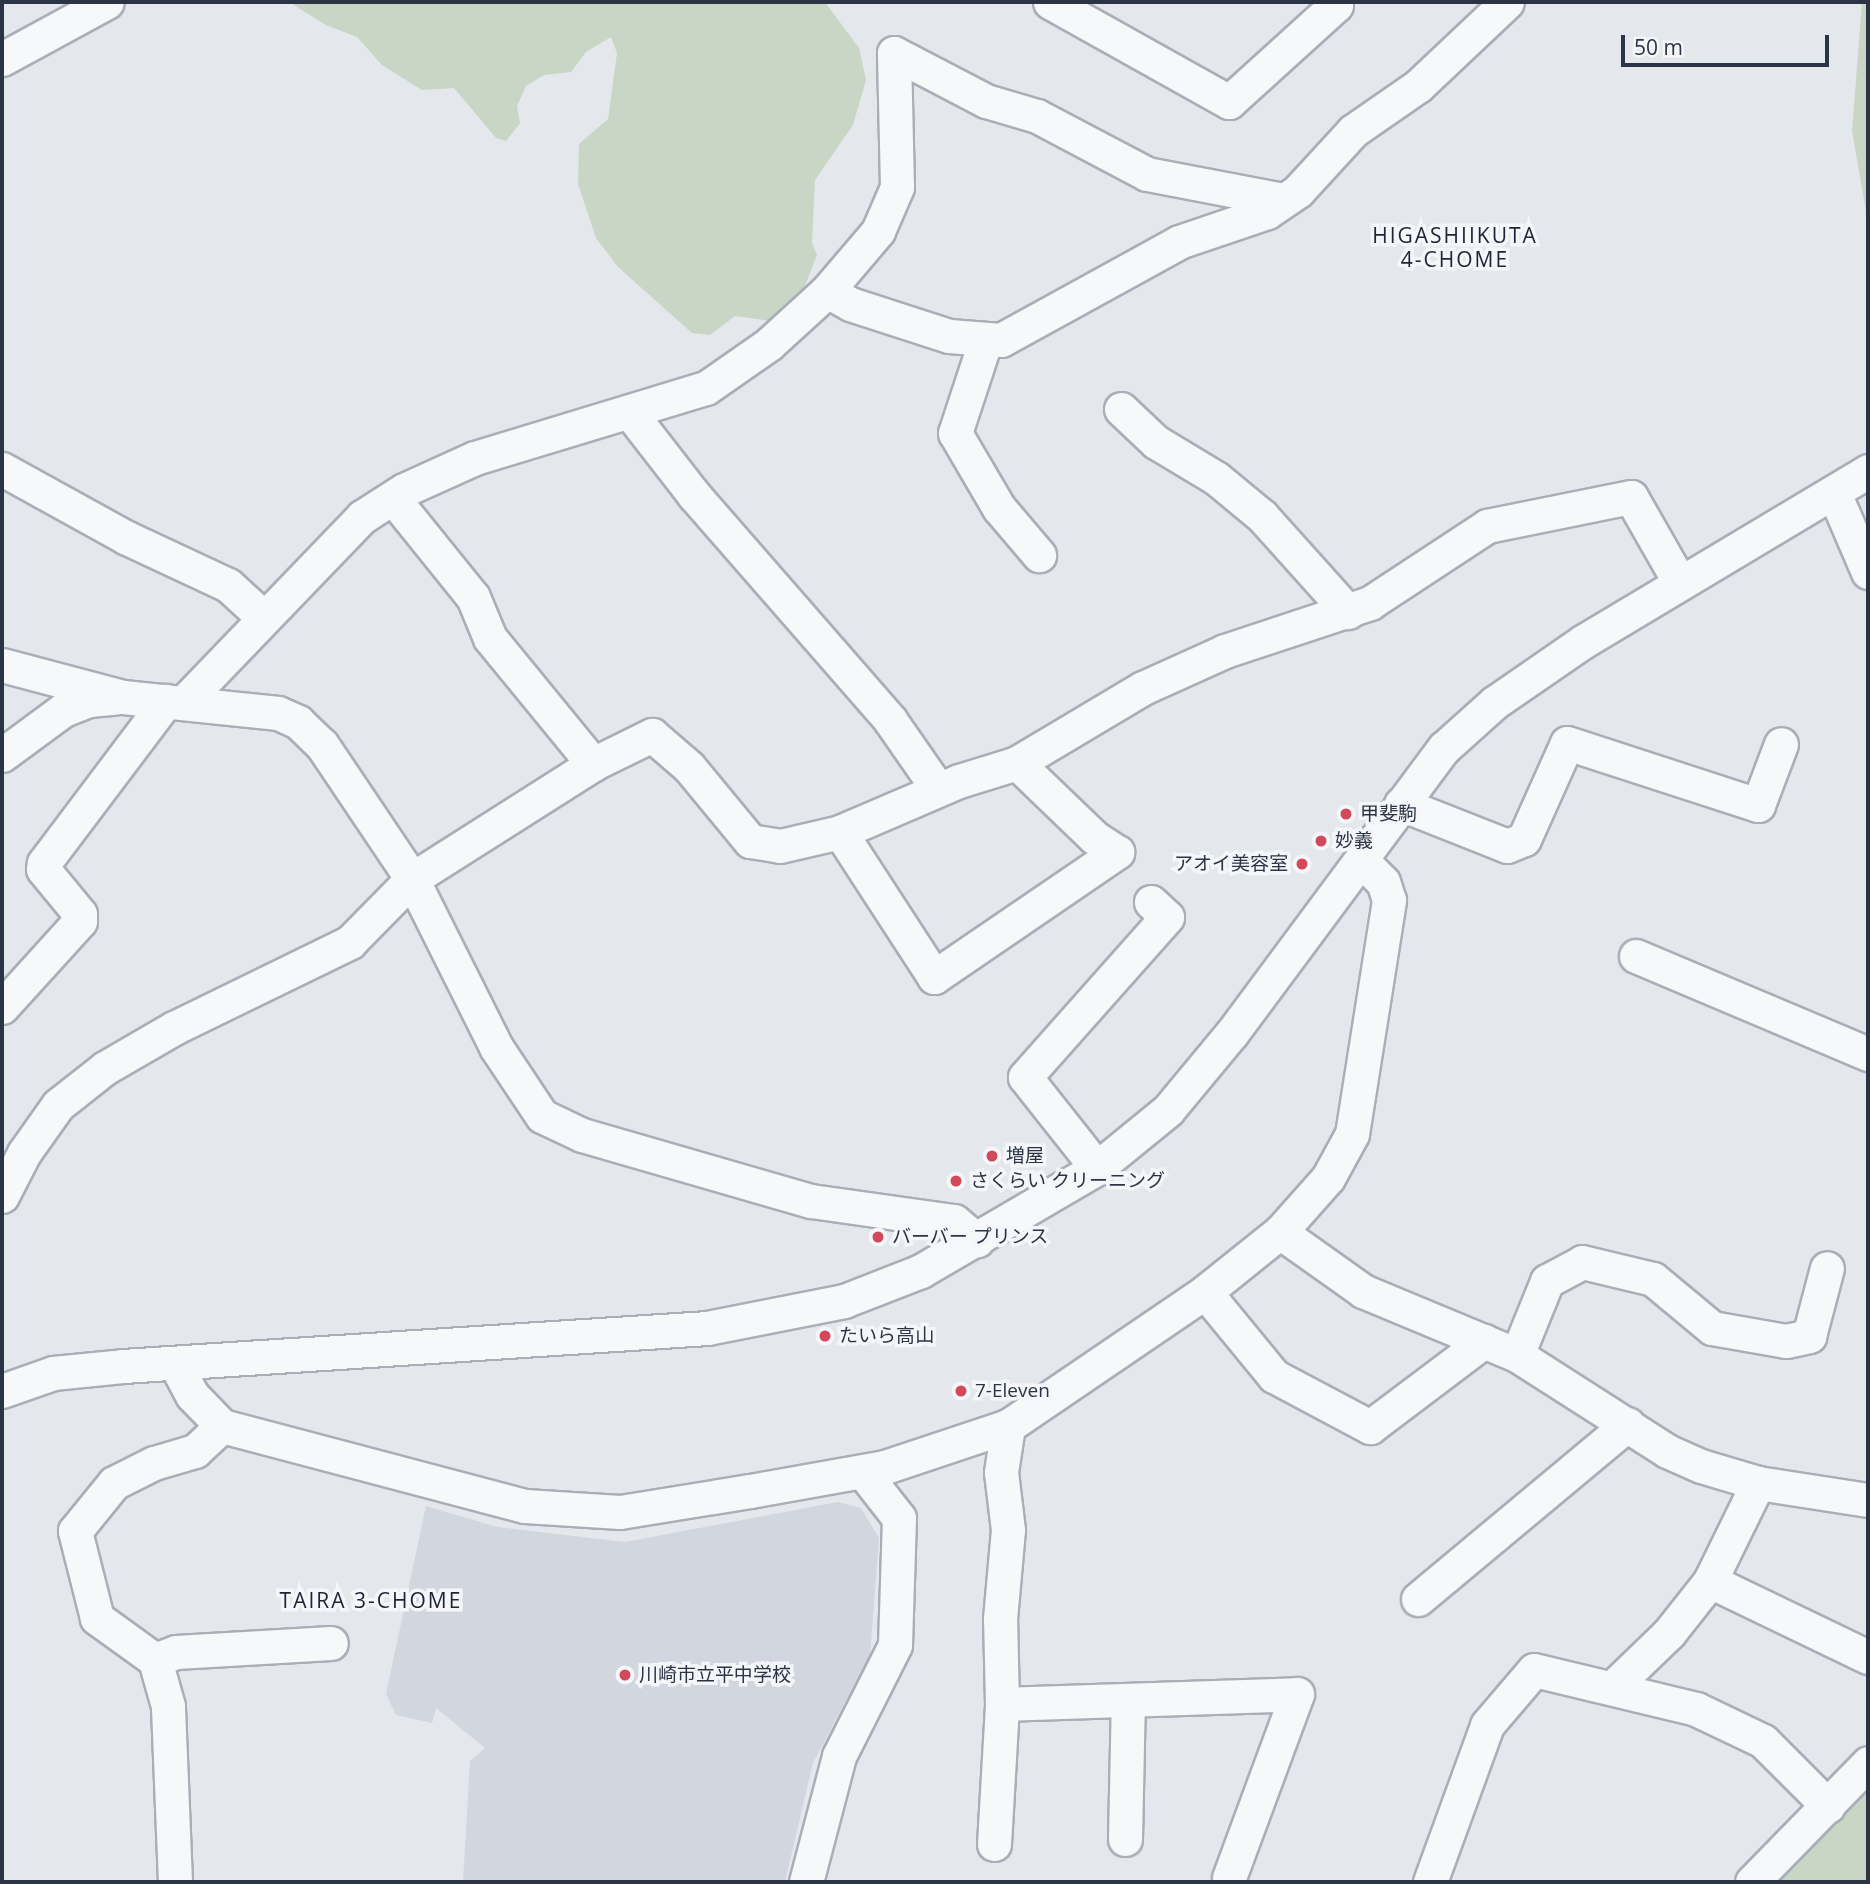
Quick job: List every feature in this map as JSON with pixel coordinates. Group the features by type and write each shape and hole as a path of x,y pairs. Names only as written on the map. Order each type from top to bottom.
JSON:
{"street":[{"path":"2,59 107,2"},
{"path":"1050,2 1229,102 1336,5 1331,2"},
{"path":"827,291 886,317 985,342 1001,340 1052,316 1179,242 1267,212 1283,200 1353,131 1418,86 1507,2"},
{"path":"2,1007 80,920 80,914 43,869 44,863 175,701 362,517 393,498 475,458 631,414 706,388 769,344 827,291 878,231 897,187 894,53 986,101 1037,116 1147,174 1283,200"},
{"path":"985,342 955,433 999,508 1039,555"},
{"path":"1121,409 1156,442 1216,478 1262,516 1348,612"},
{"path":"631,414 694,495 890,720 938,789"},
{"path":"2,470 125,537 228,585 263,617"},
{"path":"2,1391 53,1373 707,1328 844,1301 921,1271 1097,1168 1168,1110 1362,860 1444,748 1494,703 1547,664 1679,583 1866,475"},
{"path":"1834,493 1868,572"},
{"path":"2,1196 24,1153 58,1105 105,1068 174,1028 351,942 412,879 593,764 652,735 689,767 750,841 780,846 840,832 938,789 1017,764 1143,688 1225,651 1370,603 1487,526 1631,497 1679,583"},
{"path":"393,498 472,597 490,638 593,764"},
{"path":"2,665 123,697"},
{"path":"2,755 62,710 89,700 123,697 175,701 278,713 298,722 322,744 412,879 503,1059 542,1116 582,1135 811,1201 954,1221 977,1240"},
{"path":"1401,804 1507,846 1524,839 1567,743 1758,805 1781,744"},
{"path":"840,832 934,977 1117,852 1094,836 1017,764"},
{"path":"175,1363 192,1395 222,1426 525,1506 620,1512 863,1472 927,1456 1008,1426 1205,1292 1280,1232 1328,1178 1352,1133 1390,901 1383,882 1362,860"},
{"path":"1097,1168 1026,1077 1167,917 1152,902"},
{"path":"1636,956 1868,1054"},
{"path":"1280,1232 1363,1291 1517,1355 1701,1466 1758,1483 1868,1500"},
{"path":"1517,1355 1547,1281 1583,1262 1653,1279 1712,1328 1786,1342 1809,1336 1827,1268"},
{"path":"1205,1292 1274,1376 1370,1427 1484,1341"},
{"path":"1418,1599 1628,1424"},
{"path":"175,1882 167,1706 155,1660 97,1618 75,1531 114,1483 154,1463 195,1451 222,1426"},
{"path":"994,1844 1002,1704 1000,1619 1008,1530 1001,1472 1008,1426"},
{"path":"806,1882 839,1755 895,1645 899,1518 863,1472"},
{"path":"1612,1686 1669,1633 1710,1581 1758,1483"},
{"path":"1710,1581 1868,1657"},
{"path":"155,1660 176,1651 331,1643"},
{"path":"1430,1882 1487,1725 1534,1670 1581,1684 1612,1686 1696,1709 1763,1741 1829,1806"},
{"path":"1002,1704 1297,1694 1229,1878"},
{"path":"1125,1839 1128,1700"},
{"path":"1752,1882 1868,1763"}],"shaded area":[{"name":"川崎市立平中学校","path":"838,1502 861,1508 879,1538 870,1655 813,1763 785,1882 463,1882 470,1761 485,1748 436,1708 432,1723 396,1715 386,1694 426,1506 497,1527 625,1542"}],"green space":[{"path":"289,2 825,2 859,48 866,80 853,125 815,180 812,243 817,255 803,291 789,310 771,321 735,316 710,335 692,333 618,267 596,238 578,184 579,144 608,119 617,53 611,37 586,52 571,72 544,75 526,86 517,106 520,123 506,141 496,138 454,88 422,90 382,65 357,37 326,25"},
{"path":"1862,2 1868,2 1868,223 1852,131"},
{"path":"1868,1766 1868,1882 1764,1882"}],"place":[{"name":"甲斐駒","path":"1346,814"},
{"name":"妙義","path":"1321,841"},
{"name":"アオイ美容室","path":"1302,864"},
{"name":"増屋","path":"992,1156"},
{"name":"さくらい クリーニング","path":"956,1181"},
{"name":"バーバー プリンス","path":"878,1237"},
{"name":"たいら高山","path":"825,1336"},
{"name":"7-Eleven","path":"961,1391"},
{"name":"川崎市立平中学校","path":"625,1675"}],"district":[{"name":"HIGASHIIKUTA 4-CHOME","path":"1455,247"},
{"name":"TAIRA 3-CHOME","path":"371,1600"}]}
